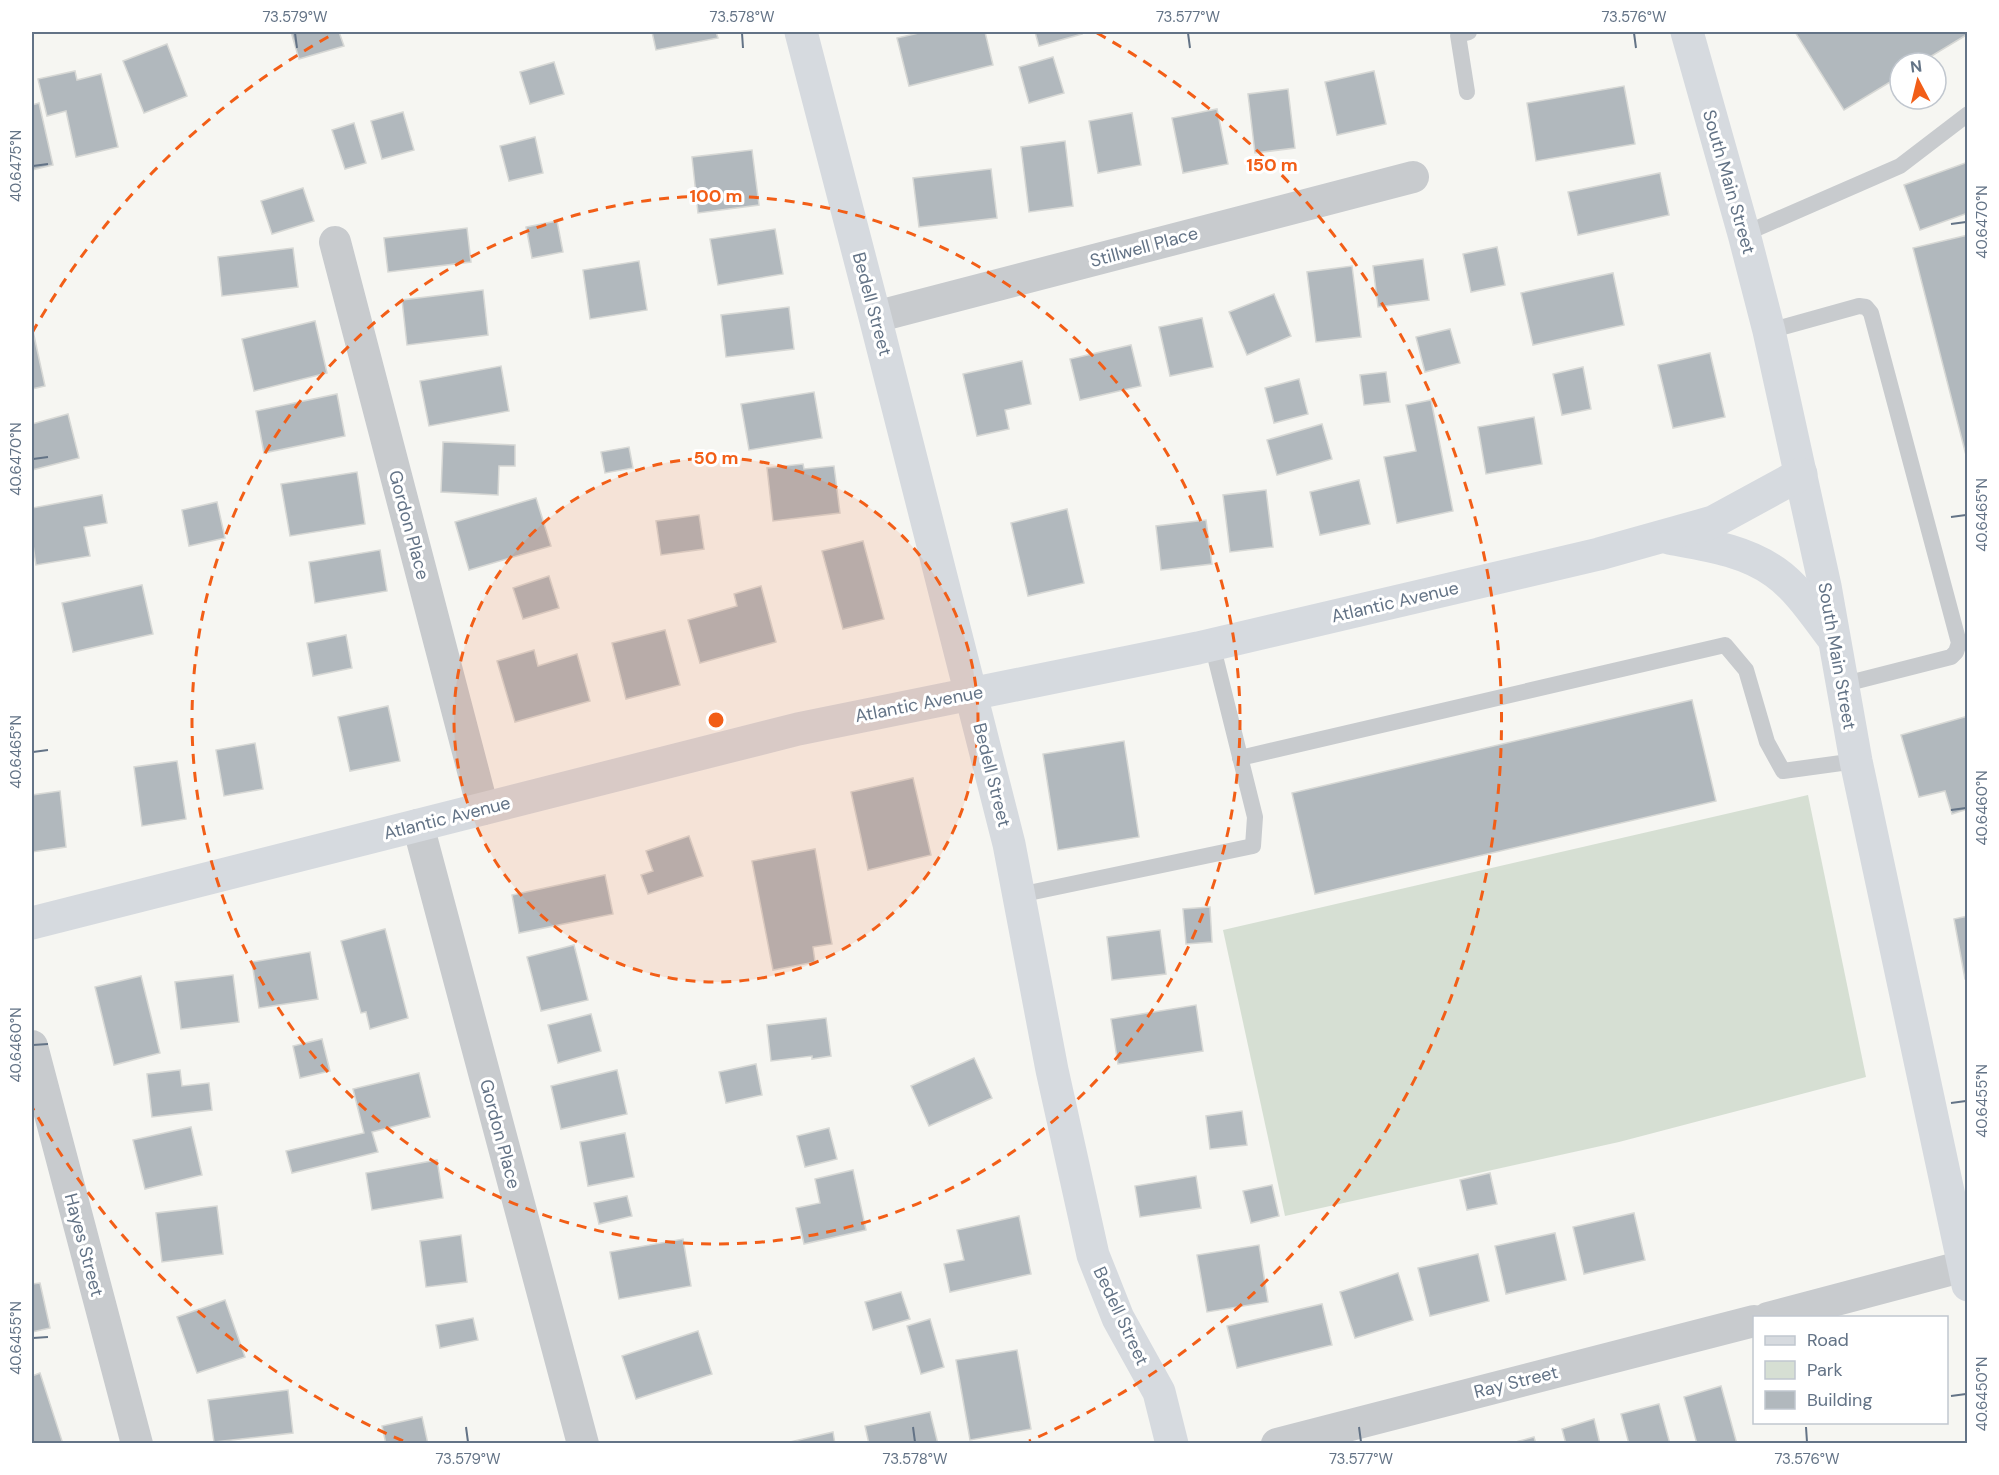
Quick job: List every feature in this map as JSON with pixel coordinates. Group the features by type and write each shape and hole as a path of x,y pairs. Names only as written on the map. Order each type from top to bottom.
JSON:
{"main road":[{"name":"Bedell Street","path":"801,32 1009,844 1052,1070 1093,1255 1118,1318 1159,1392 1172,1443"},
{"name":"South Main Street","path":"1688,32 1769,331 1835,641 1856,761 1966,1272"},
{"name":"Atlantic Avenue","path":"32,923 798,729 1212,645 1599,554 1713,522 1801,474"},
{"path":"1665,537 1712,546 1751,558 1777,573 1798,594 1835,641"}],"street":[{"name":"Stillwell Place","path":"875,316 1413,177"},
{"name":"Gordon Place","path":"335,242 483,809"},
{"name":"Gordon Place","path":"418,825 583,1443"},
{"name":"Hayes Street","path":"32,1046 137,1443"},
{"path":"1772,1316 1966,1272"},
{"name":"Ray Street","path":"1277,1443 1753,1322"}],"lane":[{"path":"1467,92 1458,34 1469,32"},
{"path":"1744,234 1900,166 1968,114"},
{"path":"1769,331 1859,306 1866,307 1871,313 1962,651 1951,657 1841,685"},
{"path":"1019,895 1253,846 1255,817 1212,645"},
{"path":"1240,758 1725,645 1746,670 1767,742 1783,771 1856,761"}],"green space":[{"path":"1808,795 1866,1077 1619,1142 1285,1216 1223,930"}],"building":[{"path":"291,32 339,32 344,46 299,59"},
{"path":"652,32 716,32 718,38 656,50"},
{"path":"923,32 985,32 993,65 909,86 897,38"},
{"path":"1035,32 1081,32 1082,34 1039,46"},
{"path":"1795,32 1968,32 1940,51 1888,51 1888,83 1844,110"},
{"path":"167,44 187,96 144,113 123,61"},
{"path":"1053,57 1064,93 1029,103 1019,67"},
{"path":"554,62 564,94 530,104 520,72"},
{"path":"75,71 77,80 101,74 118,147 76,157 66,111 47,116 38,79"},
{"path":"1374,71 1386,124 1337,135 1325,82"},
{"path":"1624,86 1635,144 1536,161 1527,103"},
{"path":"1288,89 1295,148 1255,153 1248,94"},
{"path":"39,103 53,165 32,170 32,105"},
{"path":"1217,109 1228,164 1183,173 1172,118"},
{"path":"403,112 414,150 382,159 371,121"},
{"path":"1132,113 1141,165 1098,173 1089,121"},
{"path":"354,123 366,163 345,169 332,130"},
{"path":"535,137 543,173 509,181 500,146"},
{"path":"1065,141 1073,206 1029,212 1021,147"},
{"path":"752,150 759,205 698,213 692,157"},
{"path":"1968,162 1968,213 1920,230 1904,185"},
{"path":"991,169 997,218 919,227 913,178"},
{"path":"1660,173 1669,215 1578,235 1568,192"},
{"path":"303,188 314,221 272,234 261,201"},
{"path":"557,221 563,252 532,258 526,227"},
{"path":"467,228 471,262 388,272 384,238"},
{"path":"775,229 783,274 718,285 710,239"},
{"path":"1968,235 1968,463 1913,248"},
{"path":"1497,247 1505,285 1471,292 1463,254"},
{"path":"293,248 298,287 222,296 218,257"},
{"path":"1423,259 1429,300 1378,307 1373,266"},
{"path":"639,261 647,310 590,319 583,270"},
{"path":"1352,266 1361,337 1316,342 1307,272"},
{"path":"1613,273 1624,325 1533,345 1521,293"},
{"path":"483,290 488,335 407,345 402,300"},
{"path":"1274,294 1291,336 1247,355 1229,312"},
{"path":"789,307 794,349 726,357 721,315"},
{"path":"1202,318 1213,367 1170,376 1159,327"},
{"path":"315,321 327,373 254,391 242,339"},
{"path":"1450,329 1460,363 1425,372 1416,337"},
{"path":"32,331 45,386 32,389"},
{"path":"1131,345 1141,386 1080,400 1070,359"},
{"path":"1710,353 1725,417 1673,428 1658,365"},
{"path":"1022,361 1031,404 1005,410 1009,429 977,436 963,374"},
{"path":"501,366 509,411 429,426 420,381"},
{"path":"1583,367 1591,409 1562,415 1553,374"},
{"path":"1386,372 1390,402 1364,405 1360,375"},
{"path":"1299,379 1308,414 1274,423 1265,388"},
{"path":"814,392 822,438 749,450 741,404"},
{"path":"337,394 345,436 264,453 256,411"},
{"path":"1431,400 1453,511 1397,523 1384,457 1416,451 1406,405"},
{"path":"68,414 79,458 32,470 32,424"},
{"path":"1534,417 1542,464 1486,474 1478,427"},
{"path":"1322,424 1332,459 1277,475 1267,440"},
{"path":"443,442 515,445 515,466 499,466 498,495 441,492"},
{"path":"629,447 633,468 605,473 601,452"},
{"path":"803,464 804,469 834,466 840,513 773,521 767,468"},
{"path":"357,472 365,524 290,536 281,484"},
{"path":"1359,480 1370,524 1320,535 1310,492"},
{"path":"1266,490 1273,547 1230,552 1223,495"},
{"path":"102,495 107,523 84,527 90,556 36,565 32,538 32,508"},
{"path":"536,498 551,546 469,570 455,522"},
{"path":"217,502 225,538 189,546 182,510"},
{"path":"1067,509 1084,583 1028,596 1011,523"},
{"path":"699,515 704,549 661,555 656,521"},
{"path":"1206,520 1212,564 1161,570 1156,526"},
{"path":"863,541 884,619 843,629 822,551"},
{"path":"380,550 387,591 315,603 309,562"},
{"path":"549,576 559,608 523,619 513,588"},
{"path":"142,585 153,634 73,652 62,603"},
{"path":"761,586 776,642 700,663 688,620 737,606 734,594"},
{"path":"665,630 680,685 626,699 612,643"},
{"path":"346,635 352,668 313,676 307,643"},
{"path":"534,650 538,666 577,654 590,701 515,722 497,661"},
{"path":"1692,700 1716,801 1315,894 1292,793"},
{"path":"388,706 400,761 350,771 338,717"},
{"path":"1968,716 1968,809 1952,814 1945,791 1919,797 1901,735"},
{"path":"1124,741 1139,837 1058,850 1043,754"},
{"path":"255,743 263,789 224,796 216,750"},
{"path":"177,761 186,819 142,826 134,767"},
{"path":"913,778 931,855 868,870 851,792"},
{"path":"60,791 66,847 32,852 32,795"},
{"path":"689,836 703,876 648,894 641,875 653,871 646,851"},
{"path":"815,849 832,944 813,947 815,962 773,970 752,861"},
{"path":"605,875 613,914 519,933 512,895"},
{"path":"1210,907 1212,942 1186,944 1183,909"},
{"path":"1968,916 1968,979 1965,979 1954,919"},
{"path":"385,929 408,1018 370,1029 366,1012 361,1013 341,941"},
{"path":"1160,930 1166,974 1112,980 1107,937"},
{"path":"574,945 588,1000 541,1011 527,957"},
{"path":"310,952 318,999 259,1008 252,962"},
{"path":"233,975 239,1022 181,1029 175,982"},
{"path":"141,976 160,1053 114,1065 95,987"},
{"path":"1196,1005 1203,1051 1118,1064 1111,1019"},
{"path":"591,1014 601,1051 558,1063 548,1025"},
{"path":"826,1018 831,1056 771,1061 767,1025"},
{"path":"322,1039 330,1071 300,1078 293,1046"},
{"path":"974,1058 992,1098 929,1126 911,1086"},
{"path":"756,1064 762,1095 726,1103 719,1072"},
{"path":"180,1070 182,1086 209,1083 212,1110 152,1117 147,1074"},
{"path":"617,1070 627,1114 561,1129 551,1086"},
{"path":"419,1073 430,1117 372,1132 378,1152 292,1173 286,1151 364,1133 353,1089"},
{"path":"1242,1111 1247,1145 1210,1149 1206,1116"},
{"path":"191,1127 202,1175 145,1189 133,1140"},
{"path":"829,1128 837,1159 805,1167 797,1136"},
{"path":"625,1133 634,1177 588,1186 580,1142"},
{"path":"437,1160 443,1198 372,1210 366,1173"},
{"path":"853,1170 866,1230 804,1244 796,1208 820,1203 815,1179"},
{"path":"1490,1173 1497,1204 1467,1210 1460,1180"},
{"path":"1196,1176 1201,1208 1140,1217 1135,1186"},
{"path":"1272,1185 1279,1216 1251,1223 1243,1191"},
{"path":"627,1196 632,1216 599,1224 594,1203"},
{"path":"217,1206 223,1254 162,1262 156,1213"},
{"path":"1634,1213 1645,1260 1584,1274 1573,1227"},
{"path":"1019,1216 1031,1274 950,1292 944,1264 964,1260 957,1230"},
{"path":"1555,1233 1566,1280 1506,1294 1495,1246"},
{"path":"461,1235 467,1282 426,1287 420,1241"},
{"path":"683,1239 691,1286 619,1299 610,1252"},
{"path":"1259,1245 1268,1302 1207,1312 1197,1255"},
{"path":"1478,1254 1489,1301 1430,1316 1418,1268"},
{"path":"1398,1273 1413,1320 1355,1338 1340,1292"},
{"path":"40,1283 50,1328 32,1332 32,1284"},
{"path":"901,1292 910,1319 873,1330 865,1302"},
{"path":"225,1300 245,1357 197,1373 177,1317"},
{"path":"1322,1304 1332,1345 1237,1368 1227,1326"},
{"path":"473,1318 478,1340 440,1348 436,1325"},
{"path":"930,1319 944,1367 921,1374 907,1326"},
{"path":"698,1331 712,1374 636,1399 622,1356"},
{"path":"1017,1350 1031,1429 970,1440 956,1360"},
{"path":"40,1373 63,1444 32,1444 32,1376"},
{"path":"1721,1386 1737,1444 1697,1444 1684,1397"},
{"path":"288,1390 293,1433 214,1442 208,1400"},
{"path":"1659,1404 1670,1444 1629,1444 1621,1414"},
{"path":"930,1412 938,1444 869,1444 865,1426"},
{"path":"422,1417 428,1444 386,1444 382,1426"},
{"path":"1594,1419 1600,1444 1566,1444 1562,1429"},
{"path":"833,1432 835,1444 791,1444 790,1442"},
{"path":"1534,1437 1536,1444 1508,1444"}]}
